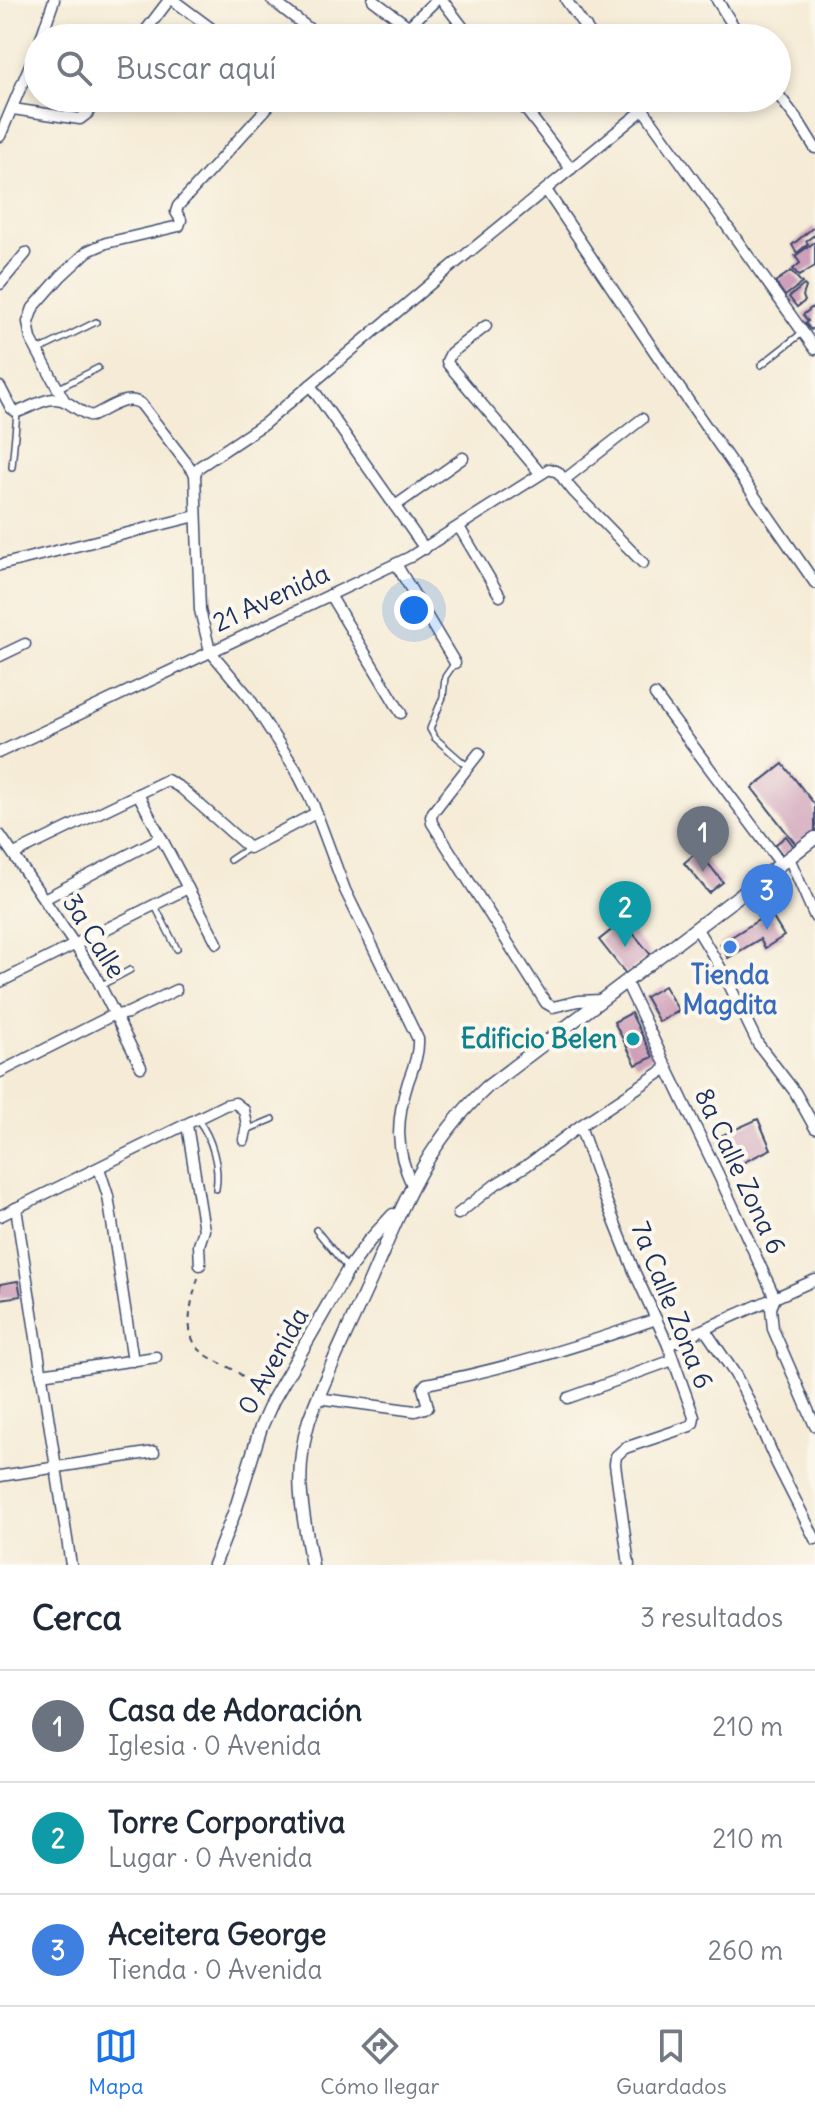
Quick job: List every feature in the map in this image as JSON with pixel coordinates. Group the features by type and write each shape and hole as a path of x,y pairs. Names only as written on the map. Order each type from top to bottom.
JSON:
{"street":[{"path":"46,24 54,0"},
{"path":"151,24 171,0 204,24"},
{"path":"272,0 303,24"},
{"path":"373,0 405,24"},
{"path":"410,24 439,0 459,24"},
{"path":"566,0 584,24"},
{"path":"717,0 732,24"},
{"path":"0,136 24,81"},
{"path":"13,109 24,111"},
{"path":"791,111 815,148"},
{"path":"33,112 80,119 89,112"},
{"path":"195,474 138,401 128,399 89,416 64,400 29,330 29,315 61,276 95,247 179,226 178,206 263,112"},
{"path":"528,112 571,169"},
{"path":"409,1191 398,1139 404,1096 417,1057 418,1039 345,890 296,770 248,696 210,651 200,610 195,474 199,467 264,424 641,112"},
{"path":"644,112 815,349"},
{"path":"546,190 815,583"},
{"path":"0,284 26,253"},
{"path":"486,326 451,353 448,364 540,473"},
{"path":"310,385 425,549"},
{"path":"0,387 11,408 17,412 46,400 64,400"},
{"path":"642,419 564,480 643,563"},
{"path":"395,506 463,458"},
{"name":"21 Avenida","path":"0,752 396,564 425,549 540,473 552,469 564,480"},
{"path":"0,565 196,516"},
{"path":"459,527 500,596"},
{"path":"396,564 455,663"},
{"path":"330,595 401,713"},
{"path":"0,656 25,644"},
{"path":"655,695 785,861 815,917"},
{"path":"479,753 433,812 432,823 546,1003 553,1007 601,1000"},
{"path":"7,851 162,781 170,781 249,848 316,813"},
{"path":"138,794 217,943"},
{"name":"3a Calle","path":"0,835 7,851 44,899 101,985 141,1067"},
{"path":"44,899 160,838"},
{"name":"0 Avenida","path":"214,1565 236,1508 261,1427 283,1382 348,1270 369,1241 395,1214 436,1144 465,1108 496,1080 815,838"},
{"path":"0,982 188,888"},
{"path":"697,929 723,972 758,1044 795,1092 815,1128"},
{"name":"8a Calle Zona 6","path":"626,982 775,1298 771,1308 773,1329 815,1426"},
{"path":"0,1072 114,1016 128,1013 176,990"},
{"path":"458,1214 496,1184 667,1068"},
{"path":"0,1216 225,1105 235,1103 244,1110 247,1125 244,1140"},
{"path":"192,1122 204,1230 199,1245 200,1265"},
{"name":"7a Calle Zona 6","path":"580,1126 605,1198 668,1345 694,1417 690,1426 617,1453 615,1464 629,1565"},
{"path":"99,1168 108,1196 133,1361"},
{"name":"0 Avenida","path":"312,1565 302,1511 302,1444 317,1398 409,1191"},
{"path":"16,1208 71,1565"},
{"path":"668,1345 815,1280"},
{"path":"317,1398 415,1411 428,1407 423,1388 426,1384 468,1377 561,1352 656,1319"},
{"path":"705,1330 735,1374 815,1539"},
{"path":"41,1374 156,1357"},
{"path":"568,1398 673,1360"},
{"path":"0,1476 154,1452"}],"lane":[{"path":"38,351 96,322"},
{"path":"761,365 802,332"},
{"path":"58,388 98,368"},
{"path":"12,467 17,412"},
{"path":"455,663 445,677 443,697 430,729 435,738 468,767"},
{"path":"230,860 249,848"},
{"path":"154,905 177,949"},
{"path":"101,985 130,970"},
{"path":"247,1125 249,1129 254,1129 273,1119"},
{"path":"192,1122 210,1140 216,1189"},
{"path":"316,1230 348,1270"}],"path":[{"path":"200,1265 189,1318 197,1348 261,1389 283,1382"}],"building":[{"path":"815,226 815,237 806,241 808,244 797,253 792,245"},
{"path":"815,242 815,266 799,276 793,269 800,263 795,256"},
{"path":"791,271 802,283 785,296 775,282"},
{"path":"804,285 805,301 797,307 789,297"},
{"path":"815,305 815,327 811,330 803,315"},
{"path":"783,764 815,805 815,834 798,847 752,788"},
{"path":"786,836 795,848 784,857 775,845"},
{"path":"698,851 723,882 709,893 684,863"},
{"path":"770,913 784,936 765,948 760,939 728,958 720,944"},
{"path":"623,921 651,955 626,974 599,940"},
{"path":"664,986 679,1011 659,1022 645,997"},
{"name":"Edificio Belen","path":"631,1013 653,1057 636,1065 614,1022"},
{"path":"758,1119 771,1149 730,1169 716,1138"},
{"path":"18,1281 21,1296 0,1299 0,1284"}],"place":[{"name":"Casa de Adoración","path":"703,872"},
{"name":"Aceitera George","path":"767,930"},
{"name":"Torre Corporativa","path":"625,947"},
{"name":"Tienda Magdita","path":"730,947"},
{"name":"Edificio Belen","path":"633,1039"}]}
